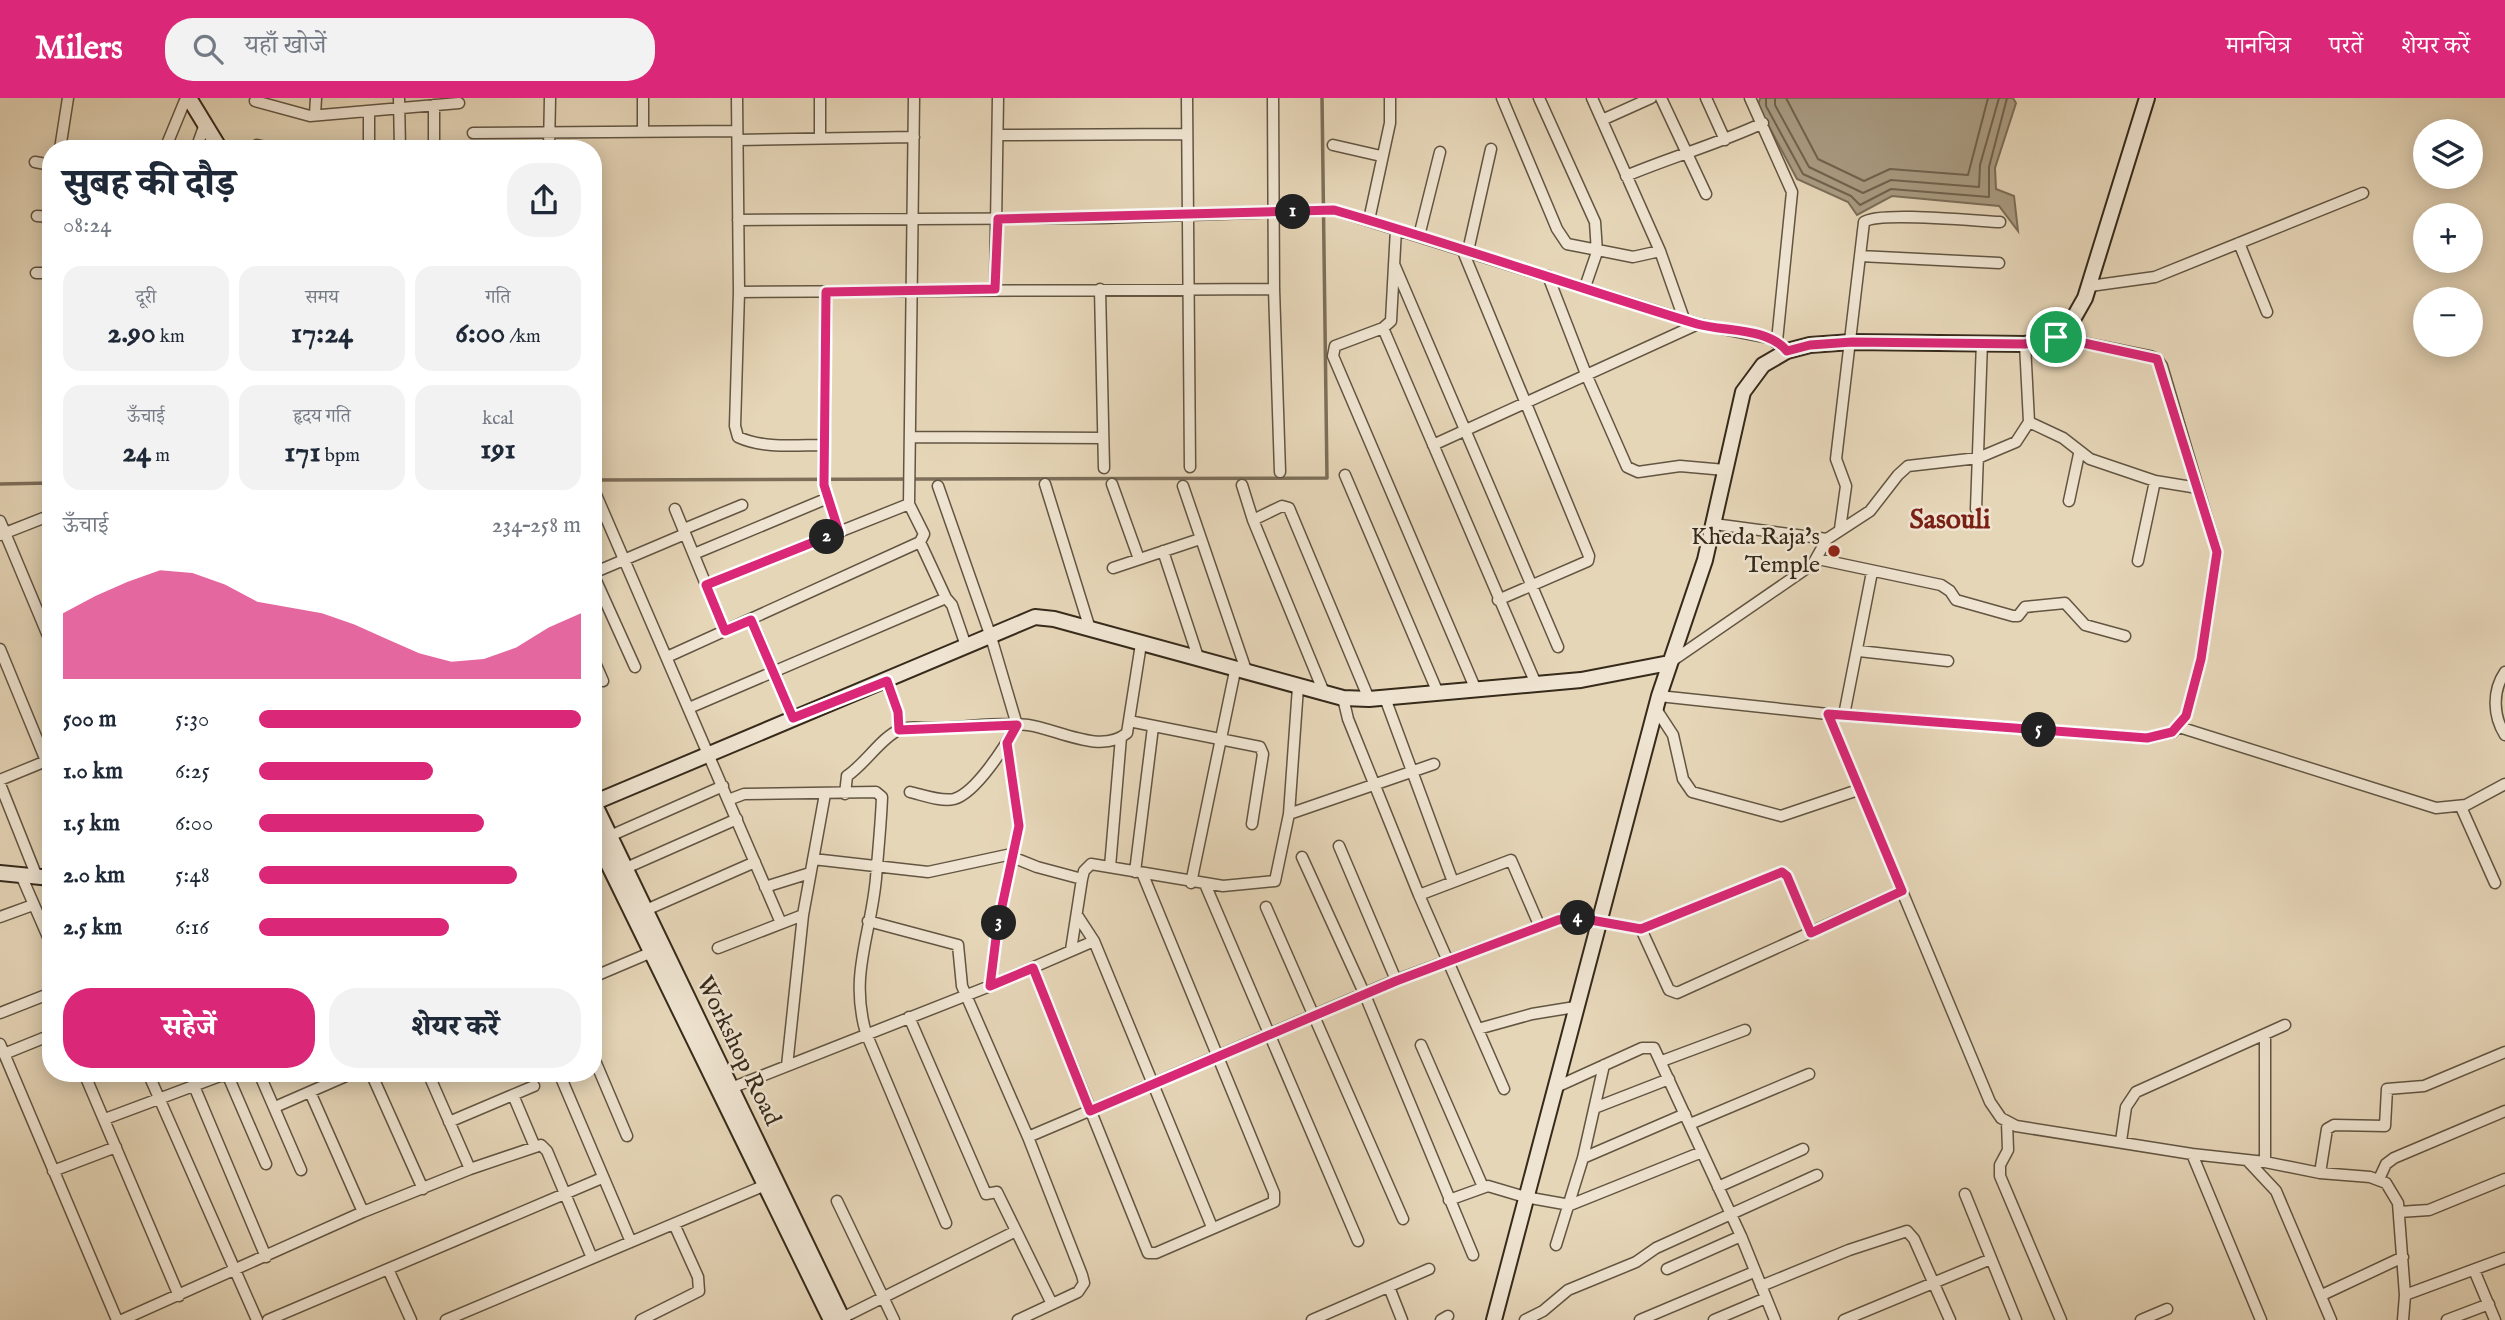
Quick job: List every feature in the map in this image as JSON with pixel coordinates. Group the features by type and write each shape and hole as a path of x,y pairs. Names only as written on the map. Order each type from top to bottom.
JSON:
{"main road":[{"path":"187,98 215,140"},
{"path":"1494,1320 1598,920 1669,663 1682,632 1714,524 1742,392 1782,346 1852,342 2025,344 2056,337 2076,319 2090,286 2147,98"},
{"path":"602,799 1035,617 1090,629 1343,698 1385,698 1581,680 1669,663"},
{"name":"Workshop Road","path":"602,819 646,910 725,1091"},
{"name":"Workshop Road","path":"602,851 839,1319"},
{"path":"0,873 42,877"}],"street":[{"path":"61,140 68,98"},
{"path":"169,140 187,98"},
{"path":"315,116 316,98"},
{"path":"551,98 551,140"},
{"path":"643,98 643,132"},
{"path":"737,98 739,292 734,426 738,437 769,445 824,445"},
{"path":"820,98 820,138"},
{"path":"667,657 920,542 924,534 909,504 912,437 914,98"},
{"path":"995,289 998,98"},
{"path":"1187,98 1190,467"},
{"path":"1273,98 1274,289 1280,472"},
{"path":"1368,220 1390,123 1390,98"},
{"path":"1502,98 1560,236 1570,246 1633,257 1660,251"},
{"path":"1539,98 1595,222 1597,252 1585,287"},
{"path":"1592,98 1660,251 1684,319"},
{"path":"1602,120 1651,98"},
{"path":"1661,98 1706,194"},
{"path":"1706,98 1725,141"},
{"path":"738,220 1188,216 1323,210 1368,220 1698,324 1782,346 1791,192 1751,98"},
{"path":"255,101 315,116 369,111 400,103 459,103"},
{"path":"400,103 400,140"},
{"path":"434,105 434,140"},
{"path":"369,111 369,140"},
{"path":"1626,176 1686,151 1725,141 1763,123"},
{"path":"199,140 205,124"},
{"path":"472,133 643,132 820,138 914,137"},
{"path":"998,135 1187,134"},
{"path":"1333,145 1381,156"},
{"path":"1491,149 1465,250 1590,558 1497,600"},
{"path":"1419,236 1440,152"},
{"path":"35,162 42,163"},
{"path":"2090,286 2155,277 2363,193"},
{"path":"37,216 42,216"},
{"path":"1840,529 1846,486 1836,459 1864,225 1868,219 2000,222"},
{"path":"1396,229 1393,315 1383,328 1333,348 1333,356 1476,690"},
{"path":"2239,243 2267,312"},
{"path":"1860,256 1998,263"},
{"path":"1393,261 1558,647"},
{"path":"36,273 42,273"},
{"path":"1548,276 1586,374 1627,467 1644,472 1680,466 1725,470"},
{"path":"1100,289 1104,468"},
{"path":"739,292 1274,289"},
{"path":"826,292 824,480 839,532"},
{"path":"1433,445 1698,324"},
{"path":"1383,328 1497,600 1536,684"},
{"path":"1858,790 1781,816 1692,792 1683,779 1673,734 1658,703 2147,738 2163,736 2179,727 2186,716 2201,659 2217,552 2157,359 2056,337"},
{"path":"1976,509 1982,342"},
{"path":"1669,663 1818,559 1827,539 1870,511 1908,466 1978,458 2016,442 2029,422 2025,344"},
{"path":"2029,422 2063,438 2079,454 2155,481 2198,488"},
{"path":"912,437 1103,438"},
{"path":"2069,501 2079,454"},
{"path":"1345,475 1438,693"},
{"path":"2138,561 2155,481"},
{"path":"1045,484 1090,629"},
{"path":"1112,484 1139,559"},
{"path":"1242,485 1253,520 1325,695"},
{"path":"910,792 944,799 961,795 971,789 1007,743 1017,725 939,486"},
{"path":"1183,486 1241,672 1191,883"},
{"path":"694,554 828,498"},
{"path":"706,585 909,504"},
{"path":"602,570 743,505"},
{"path":"1253,520 1282,506 1289,508 1369,699"},
{"path":"602,508 781,923"},
{"path":"675,509 725,631"},
{"path":"3,534 42,519"},
{"path":"0,521 3,534 42,623"},
{"path":"1714,524 1827,539"},
{"path":"1113,568 1200,539"},
{"path":"920,542 946,598 952,604 966,646"},
{"path":"1163,551 1199,660"},
{"path":"1818,559 1941,585 1947,588 1956,600 2013,616 2027,607 2064,603 2085,625 2125,636"},
{"path":"1844,715 1859,651 1872,572"},
{"path":"602,594 635,667"},
{"path":"689,708 946,598"},
{"path":"751,620 793,718"},
{"path":"845,794 847,776 864,764 899,730 1017,725 1104,741 1121,737 1127,733 1141,644"},
{"path":"0,649 42,744"},
{"path":"1859,651 1948,661"},
{"path":"2505,672 2499,682 2495,710 2505,735"},
{"path":"887,681 898,712 899,730"},
{"path":"1071,950 1082,879 1084,871 1091,864 1191,883 1244,886 1275,881 1289,814 1298,687"},
{"path":"1343,698 1374,786 1504,1089"},
{"path":"1385,698 1453,882"},
{"path":"1828,714 1990,1102 2007,1122 2016,1126 2192,1154 2379,1179 2393,1191 2399,1212 2405,1295 2403,1320"},
{"path":"1129,721 1223,742 1256,745 1262,750 1252,824"},
{"path":"1033,968 1148,1253 1156,1253 1212,1227 1270,1205 1275,1197 1139,874 1153,727"},
{"path":"2179,727 2436,808 2460,807 2505,784"},
{"path":"1110,867 1121,737"},
{"path":"990,986 997,930 1014,857 1019,815 1007,743"},
{"path":"42,763 0,782 42,873"},
{"path":"1289,814 1434,764"},
{"path":"610,836 723,786"},
{"path":"728,800 744,794 876,792 882,797 876,867 858,980 858,1003 866,1033 946,1223"},
{"path":"787,1066 803,915 825,794"},
{"path":"2460,807 2496,883"},
{"path":"626,868 737,818"},
{"path":"1339,846 1396,981"},
{"path":"813,859 928,872 1000,856 1014,857 1037,867 1082,879"},
{"path":"1301,857 1365,995 1473,1255"},
{"path":"1419,895 1513,861 1540,928"},
{"path":"646,910 755,862"},
{"path":"1028,1137 1448,960 1574,917 1641,929 1782,872 1787,876 1811,933"},
{"path":"765,887 810,873"},
{"path":"21,875 42,924"},
{"path":"1205,884 1358,1241"},
{"path":"1641,929 1663,980 1674,993 1902,891"},
{"path":"0,917 33,905"},
{"path":"1266,907 1403,1219"},
{"path":"718,948 803,915"},
{"path":"1077,915 1094,941 1212,1227"},
{"path":"868,921 957,942 960,978 966,995 1028,1137 1084,1283 1078,1292 1018,1320"},
{"path":"725,1091 990,986 1094,941"},
{"path":"602,972 652,952"},
{"path":"0,1013 42,997"},
{"path":"1478,1029 1532,1014 1575,1007"},
{"path":"909,1017 986,1194 997,1192 1052,1304"},
{"path":"2121,1141 2126,1107 2136,1092 2181,1069 2285,1025"},
{"path":"1662,1060 1745,1030"},
{"path":"2265,1034 2265,1162"},
{"path":"42,1038 2,1049 119,1320 234,1272 363,1212 470,1169 535,1147 544,1147 592,1258"},
{"path":"1421,1045 1483,1187"},
{"path":"1554,1088 1649,1046 1654,1048 1662,1060 1731,1213 1775,1320"},
{"path":"2320,1173 2327,1129 2334,1125 2385,1126 2387,1089 2424,1086 2505,1052"},
{"path":"1556,1245 1597,1107 1604,1065"},
{"path":"1690,1124 1809,1074"},
{"path":"602,1077 627,1136"},
{"path":"1597,1107 1669,1079"},
{"path":"88,1082 179,1296"},
{"path":"152,1082 257,1320"},
{"path":"105,1119 208,1082"},
{"path":"231,1082 266,1164"},
{"path":"263,1082 301,1170"},
{"path":"275,1107 333,1082"},
{"path":"375,1082 423,1189"},
{"path":"432,1082 470,1169"},
{"path":"563,1082 631,1242"},
{"path":"194,1086 266,1257"},
{"path":"449,1122 534,1086"},
{"path":"310,1092 363,1212"},
{"path":"513,1095 535,1147"},
{"path":"2379,1179 2386,1164 2394,1158 2505,1111"},
{"path":"1583,1158 1685,1114"},
{"path":"2007,1122 2008,1150 2001,1161 2000,1176 2061,1320"},
{"path":"53,1171 117,1147"},
{"path":"1718,1187 1803,1149"},
{"path":"1449,1200 1483,1187 1570,1205 1702,1152"},
{"path":"2192,1154 2261,1320"},
{"path":"2247,1160 2276,1191 2331,1320"},
{"path":"1525,1320 1543,1311 1568,1290 1636,1262 1651,1251 1817,1175"},
{"path":"268,1320 603,1178"},
{"path":"2399,1212 2429,1210 2505,1179"},
{"path":"446,1320 770,1184"},
{"path":"1965,1194 2016,1320"},
{"path":"837,1200 894,1320"},
{"path":"641,1320 699,1290 698,1278 674,1224"},
{"path":"839,1319 1016,1231"},
{"path":"1761,1286 1849,1250 1907,1231 1914,1239 1950,1320"},
{"path":"1667,1269 1741,1236"},
{"path":"2322,1295 2403,1257"},
{"path":"2405,1295 2505,1258"},
{"path":"1844,1320 1991,1259"},
{"path":"388,1269 411,1320"},
{"path":"1312,1320 1429,1269"},
{"path":"2474,1270 2495,1320"},
{"path":"1640,1320 1754,1272"},
{"path":"1389,1287 1402,1320"},
{"path":"1714,1320 1766,1298"},
{"path":"2447,1320 2489,1304"},
{"path":"2141,1320 2167,1308"}],"water":[{"path":"1760,98 2013,98 2016,103 1995,168 1996,189 2014,196 2018,231 1999,206 1892,196 1857,215 1848,202 1797,179 1758,106"}],"waterway":[{"path":"602,480 1327,478 1322,98"},
{"path":"0,484 42,483"}],"place":[{"name":"Kheda Raja's Temple","path":"1834,551"}],"district":[{"name":"Sasouli","path":"1950,520"}],"route":[{"path":"1334,210 1698,324 1766,337 1777,341 1787,351 1810,345 1852,342 2025,344 2056,337 2150,356 2157,359 2162,366 2217,552 2201,659 2186,716 2179,727 2163,736 2147,738 1828,714 1902,891 1811,933 1787,876 1782,872 1641,929 1574,917 1558,920 1396,981 1090,1111 1033,968 990,986 997,930 1019,826 1018,802 1007,743 1017,725 899,730 898,712 887,681 793,718 751,620 725,631 706,585 839,532 824,485 826,292 995,289 998,219 1334,210"}]}
